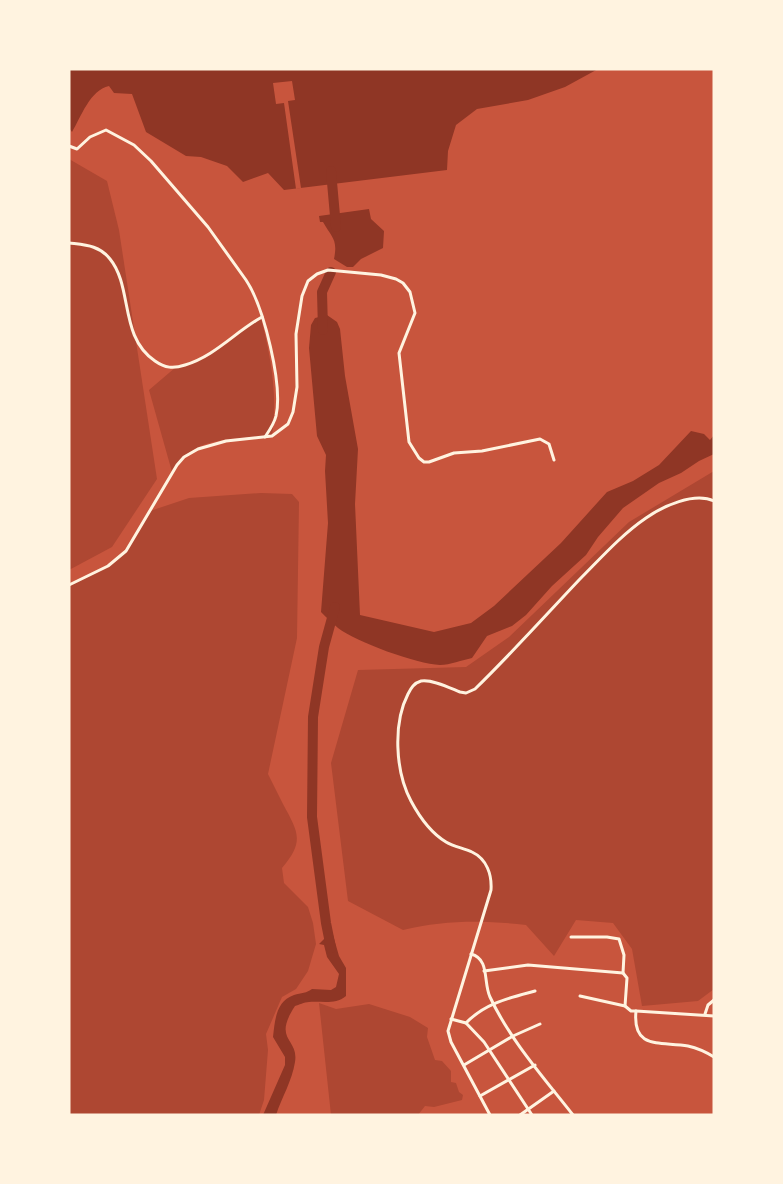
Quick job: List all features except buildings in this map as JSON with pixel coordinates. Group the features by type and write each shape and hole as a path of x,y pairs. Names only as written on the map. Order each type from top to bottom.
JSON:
{"street":[{"path":"69,146 77,149 90,137 106,130 134,145 151,161 208,227 254,292 272,361 276,389 276,418 265,437"},
{"path":"69,243 95,246 111,259 120,280 133,332 145,354 162,365 170,368 183,366 205,357 244,327 262,317"},
{"path":"69,585 108,566 126,551 184,457 211,444 276,434 291,420 297,387 297,326 305,286 317,274 328,270 396,279 403,283 410,292 415,313 399,353 409,442 416,456 424,462 429,462 454,453 482,451 540,440 549,444 554,460"},
{"path":"490,1115 448,1036 451,1019 490,895 492,881 487,866 482,860 472,852 438,837 416,811 404,782 398,751 399,718 408,695 416,683 429,682 460,692 471,692 599,559 634,526 653,513 676,504 697,498 714,501"},
{"path":"571,937 620,939 624,955 623,973 627,978 625,1006"},
{"path":"471,954 480,958 487,988 513,1036 573,1115"},
{"path":"484,971 528,965 623,973"},
{"path":"466,1023 477,1011 494,1003 535,991"},
{"path":"580,996 625,1006 631,1011 714,1016"},
{"path":"705,1014 708,1005 714,1000"},
{"path":"636,1011 635,1024 647,1041 691,1047 714,1058"},
{"path":"451,1019 466,1023 491,1050 532,1115"},
{"path":"464,1065 513,1036 540,1024"},
{"path":"480,1096 535,1065"},
{"path":"520,1115 554,1091"}],"shaded area":[{"path":"69,69 598,69 565,87 528,100 477,109 456,125 448,151 447,170 284,190 268,173 243,182 227,166 201,157 186,156 146,132 132,94 114,93 109,86 91,98 72,132 69,128"},
{"path":"69,159 107,181 119,230 157,479 112,547 69,570"},
{"path":"369,209 371,219 384,231 383,248 361,259 353,267 347,267 334,259 333,239 323,222 320,222 319,216"},
{"path":"327,315 337,322 340,329 345,376 358,449 355,504 360,615 434,632 471,623 494,606 561,543 607,492 633,481 659,465 691,431 704,434 710,440 714,435 714,454 659,483 623,508 586,555 552,586 526,615 512,626 487,636 472,658 440,665 417,661 387,651 347,634 321,612 328,523 326,455 317,436 309,348 311,325 315,318"},
{"path":"261,318 272,377 274,421 272,436 228,439 205,444 188,454 172,472 149,390 176,367 205,358 228,343 245,327"},
{"path":"714,471 714,989 698,1001 642,1006 632,949 613,923 576,920 554,956 526,925 464,922 434,924 403,930 348,901 331,763 358,670 466,667 509,637 629,522"},
{"path":"261,493 292,494 299,502 297,638 268,774 297,836 294,851 282,868 284,883 308,907 313,923 316,944 308,971 296,989 282,997 266,1034 268,1050 264,1100 259,1115 69,1115 69,585 108,566 126,551 150,511 189,498"},
{"path":"333,935 339,956 346,968 346,996 333,1002 307,1002 295,1006 286,1026 286,1033 295,1054 292,1076 276,1115 263,1115 285,1065 285,1057 273,1037 280,1006 294,995 312,989 331,990 336,987 339,974 327,957 324,945 319,944 326,937"},
{"path":"319,1003 336,1009 369,1004 410,1017 428,1028 427,1037 435,1060 442,1061 451,1071 451,1082 456,1083 459,1092 463,1095 462,1100 434,1107 425,1106 418,1115 331,1115"}],"pier":[{"path":"292,81 295,100 288,101 301,188 296,189 284,103 276,104 273,83"}],"waterway":[{"path":"331,171 336,227"},
{"path":"323,330 322,292 331,272"},
{"path":"331,948 312,817 313,717 324,647 335,607"}]}
